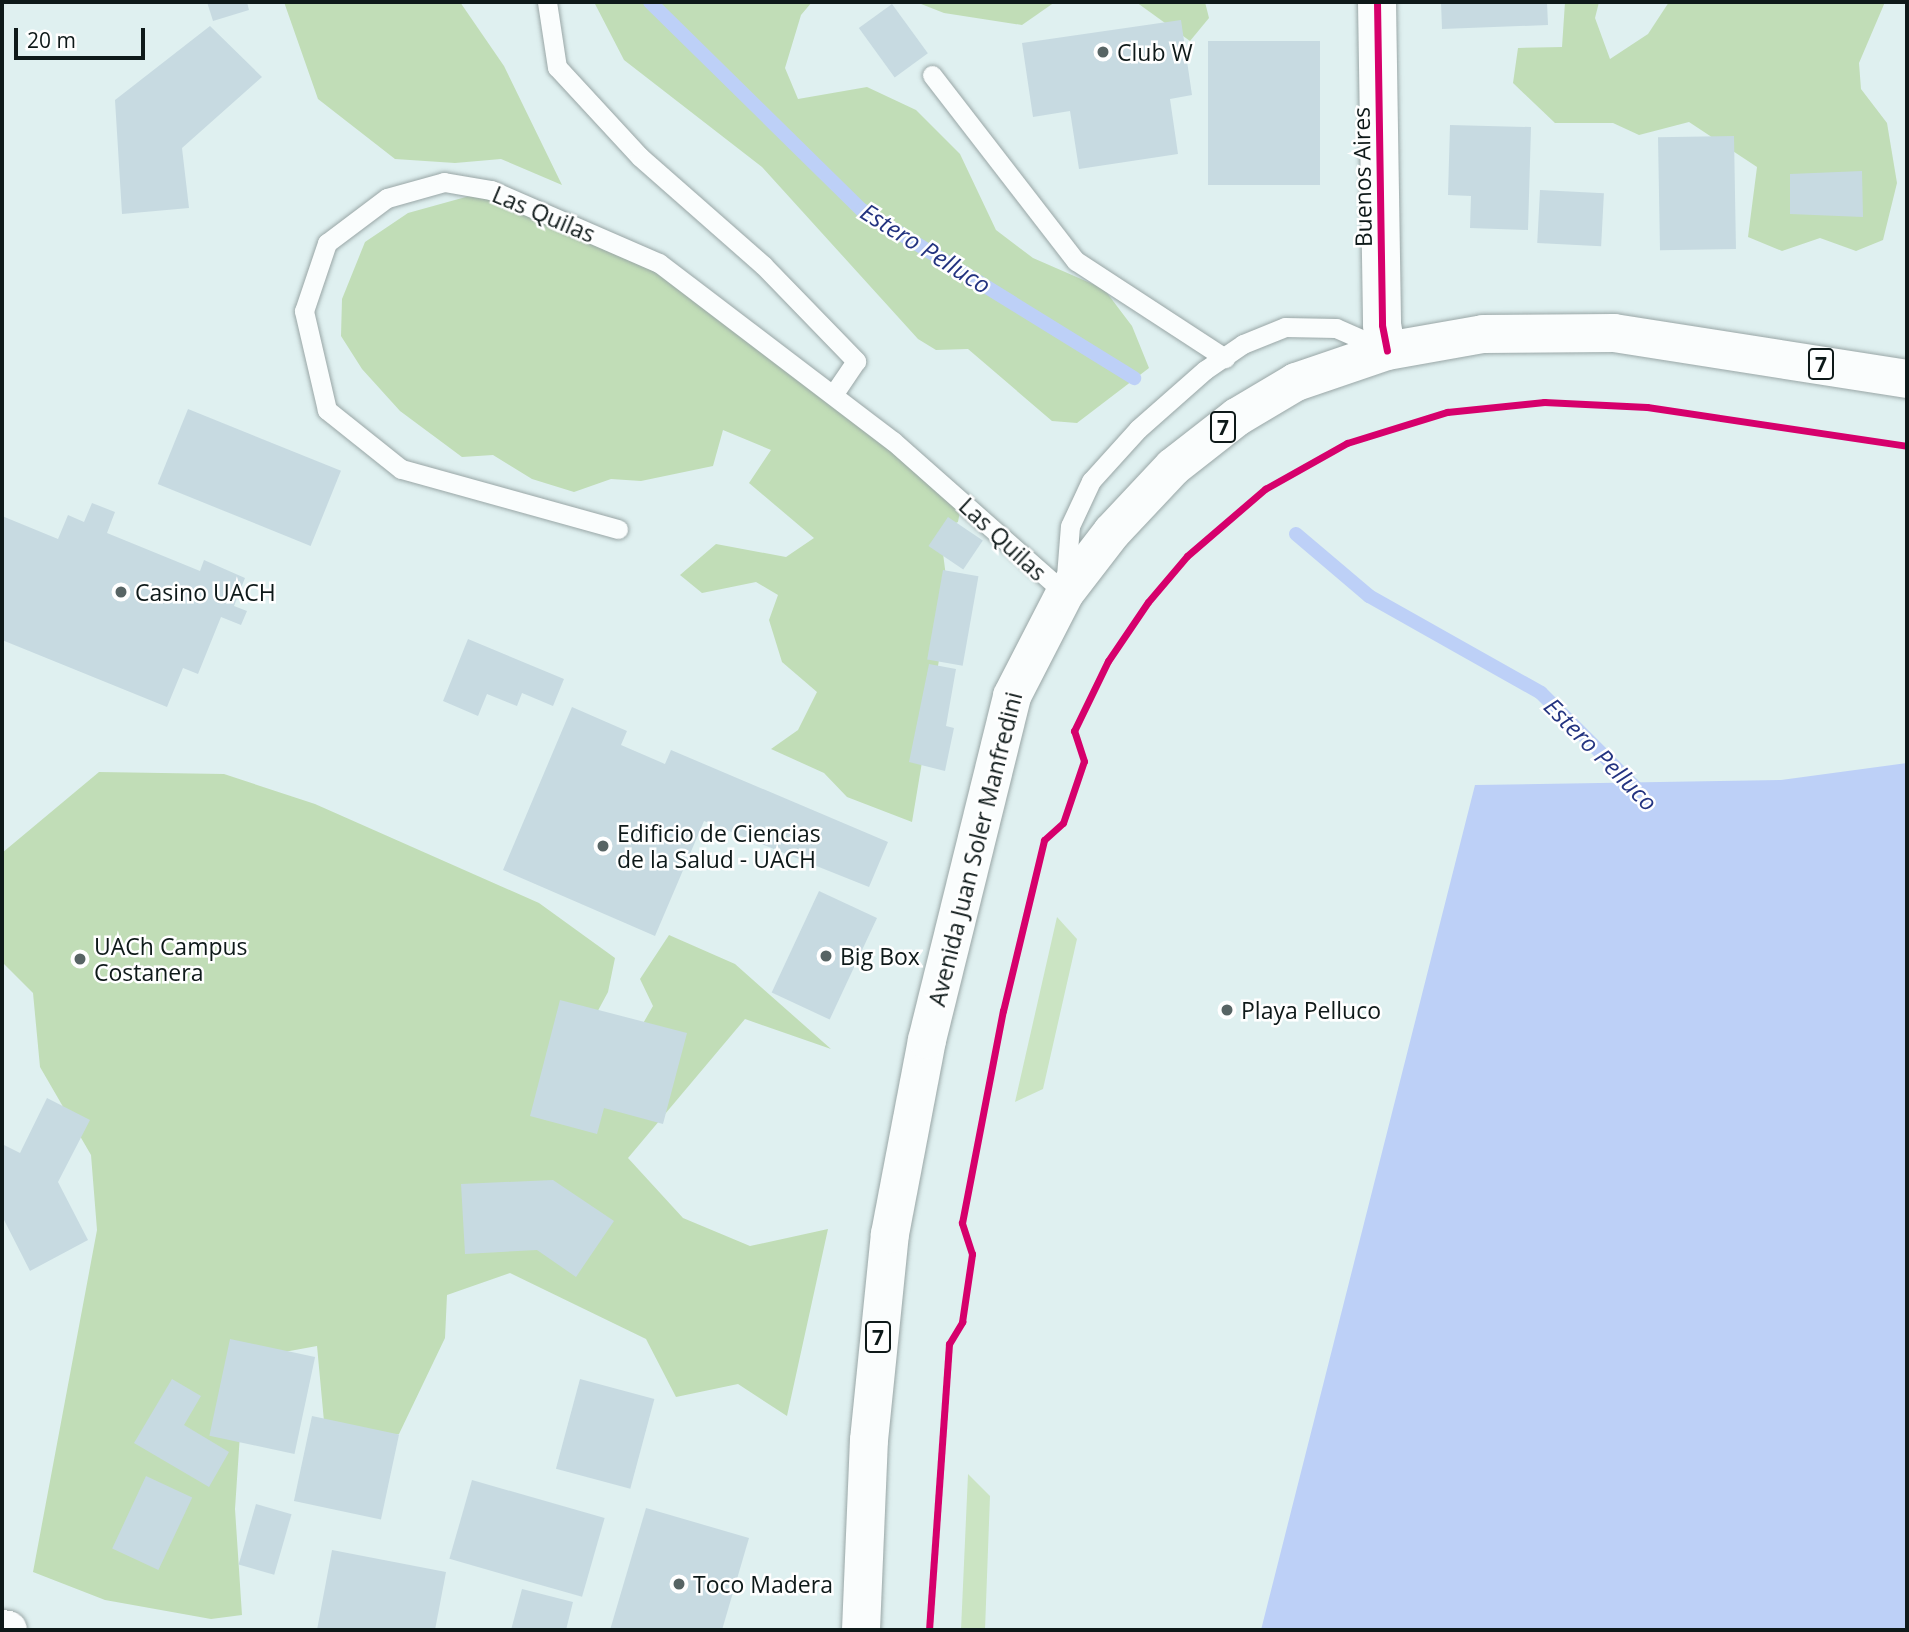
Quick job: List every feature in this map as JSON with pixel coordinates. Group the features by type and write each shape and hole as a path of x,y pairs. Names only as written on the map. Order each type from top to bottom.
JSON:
{"main road":[{"name":"Buenos Aires","path":"1377,2 1382,325 1387,351"},
{"name":"Avenida Juan Soler Manfredini","path":"861,1630 879,1331 907,1137 1000,735 1030,655 1065,593 1142,498 1237,416 1296,382 1387,351 1483,334 1614,332 1907,379"},
{"path":"2,1629 8,1630"}],"lane":[{"path":"547,2 557,67 640,157 763,265 856,361 833,395"},
{"path":"932,75 1076,261 1225,358"},
{"name":"Las Quilas","path":"618,529 401,469 327,410 304,312 327,243 387,198 444,182 491,190 659,264 893,441 1065,593"},
{"path":"1065,593 1070,526 1091,481 1138,429 1225,358 1264,333 1311,325 1336,328 1387,351"}],"green space":[{"path":"284,2 460,2 504,66 562,185 501,159 455,163 395,159 318,99"},
{"path":"594,2 812,2 801,15 785,68 798,99 867,87 916,110 960,154 996,230 1033,258 1104,289 1132,326 1149,368 1077,423 1052,421 968,349 936,350 918,339 762,167 624,60"},
{"path":"916,2 1055,2 1022,25 944,13"},
{"path":"1136,2 1205,2 1209,18 1190,41"},
{"path":"1565,2 1599,2 1595,18 1610,59 1648,34 1669,2 1885,2 1859,63 1861,89 1887,123 1897,183 1883,240 1856,251 1820,238 1782,251 1748,237 1757,167 1689,122 1639,135 1613,123 1555,123 1513,83 1518,48 1562,47"},
{"path":"491,190 659,263 962,501 958,522 940,530 949,600 912,822 847,797 824,773 771,749 798,730 817,692 782,662 769,620 778,595 756,582 702,593 680,575 716,544 786,557 814,538 749,483 771,450 723,430 713,466 641,481 611,479 574,492 532,479 493,455 462,457 400,411 362,369 341,336 342,299 365,242 408,213"},
{"path":"99,772 224,774 315,804 539,903 615,958 608,992 573,1057 609,1083 653,1006 640,979 669,935 735,964 831,1049 745,1019 628,1158 683,1218 750,1246 828,1229 787,1416 738,1384 676,1397 646,1339 510,1273 447,1295 445,1338 399,1434 326,1443 317,1346 245,1359 235,1509 242,1615 211,1619 105,1600 33,1572 97,1230 91,1155 40,1067 33,993 2,962 2,853"},
{"path":"1057,917 1077,939 1043,1089 1015,1102"},
{"path":"968,1474 990,1496 985,1630 961,1630"}],"water":[{"path":"1907,763 1907,1630 1261,1630 1475,785 1781,780"}],"building":[{"path":"207,2 247,2 249,10 213,21"},
{"path":"1441,2 1547,2 1548,25 1442,29"},
{"path":"892,4 928,53 895,77 859,28"},
{"path":"1181,20 1192,95 1170,99 1178,154 1079,169 1070,111 1033,117 1022,43"},
{"path":"210,26 262,77 182,148 189,208 122,214 115,100"},
{"path":"1208,41 1320,41 1320,185 1208,185"},
{"path":"1450,125 1531,127 1528,230 1470,228 1471,196 1448,195"},
{"path":"1734,136 1736,249 1660,250 1658,137"},
{"path":"1862,171 1863,217 1790,214 1790,174"},
{"path":"1540,190 1604,193 1601,246 1537,243"},
{"path":"188,409 341,471 311,546 158,484"},
{"name":"Casino UACH","path":"92,503 115,512 107,533 200,571 204,560 245,578 234,606 247,611 241,625 221,617 198,674 183,668 167,707 2,640 2,516 58,539 68,515 84,522"},
{"path":"948,517 983,540 963,570 928,546"},
{"path":"943,570 978,576 963,666 927,660"},
{"path":"468,639 564,679 553,706 522,693 517,706 487,694 478,716 443,701"},
{"path":"929,664 956,669 946,726 954,728 945,771 909,762"},
{"name":"Edificio de Ciencias de la Salud - UACH","path":"572,707 627,731 621,745 665,764 671,750 888,842 869,887 704,821 655,936 503,870"},
{"name":"Big Box","path":"819,891 877,918 830,1020 772,993"},
{"path":"560,1000 687,1033 663,1124 604,1108 597,1134 530,1116"},
{"path":"47,1098 90,1120 58,1182 88,1240 30,1271 2,1216 2,1144 20,1153"},
{"path":"553,1180 614,1221 576,1277 537,1250 465,1254 461,1184"},
{"path":"230,1339 315,1357 295,1454 209,1436"},
{"path":"172,1379 201,1396 184,1425 229,1452 209,1487 134,1443"},
{"path":"580,1379 654,1399 630,1489 556,1469"},
{"path":"312,1416 399,1435 381,1520 294,1501"},
{"path":"146,1476 192,1498 158,1570 112,1549"},
{"path":"472,1480 605,1518 582,1597 449,1559"},
{"path":"256,1504 292,1514 274,1575 239,1565"},
{"name":"Toco Madera","path":"646,1508 749,1538 722,1630 610,1630"},
{"path":"332,1550 446,1572 435,1630 317,1630"},
{"path":"522,1589 573,1602 566,1630 511,1630"}],"waterway":[{"name":"Estero Pelluco","path":"650,2 862,210 1134,378"},
{"name":"Estero Pelluco","path":"1296,534 1369,596 1541,693 1642,794"}],"cycle path":[{"path":"1377,2 1382,325 1387,351"},
{"path":"929,1630 949,1344 962,1322 972,1254 962,1223 1003,1011 1044,840 1063,823 1084,761 1074,731 1108,661 1148,602 1187,556 1265,489 1347,443 1447,412 1544,402 1647,407 1907,446"}],"place":[{"name":"Club W","path":"1103,52"},
{"name":"Casino UACH","path":"121,592"},
{"name":"Edificio de Ciencias de la Salud - UACH","path":"603,846"},
{"name":"Big Box","path":"826,956"},
{"name":"UACh Campus Costanera","path":"80,959"},
{"name":"Playa Pelluco","path":"1227,1010"},
{"name":"Toco Madera","path":"679,1584"}]}
